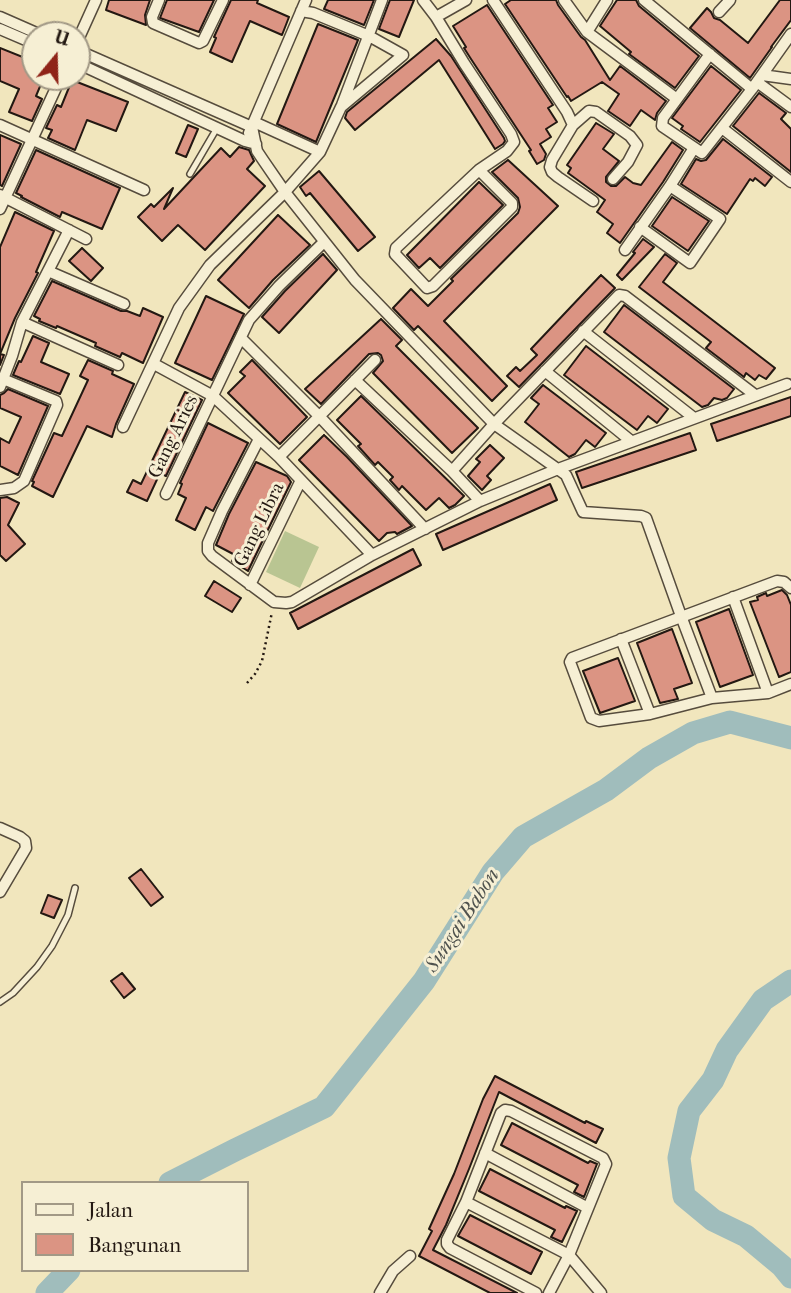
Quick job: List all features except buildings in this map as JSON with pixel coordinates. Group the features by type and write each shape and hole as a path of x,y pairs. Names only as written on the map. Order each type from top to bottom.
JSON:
{"street":[{"path":"86,21 96,0"},
{"path":"159,0 152,17 153,23 199,43 203,41 223,0"},
{"path":"250,142 253,124 306,0"},
{"path":"123,426 179,308 211,265 285,192 320,152 341,107 382,0"},
{"path":"423,0 514,142 507,151 479,170 396,248 395,254 427,288 433,286 512,207 479,170"},
{"path":"436,17 466,0"},
{"path":"494,0 573,125"},
{"path":"564,0 587,32 677,99"},
{"path":"587,32 607,0"},
{"path":"644,0 710,54 757,82 791,107"},
{"path":"719,12 730,0"},
{"path":"301,11 313,13 369,36 403,55 341,107"},
{"path":"0,17 21,26"},
{"path":"0,29 21,38"},
{"path":"710,54 663,118 662,124 701,153 791,34"},
{"path":"91,57 320,152"},
{"path":"91,70 250,142 285,192 355,279 494,424 566,475 585,513 646,518 712,698"},
{"path":"757,82 791,79"},
{"path":"0,209 3,196 33,140 55,91"},
{"path":"593,201 552,172 550,167 573,125 589,111 633,139 637,145 628,162 613,179"},
{"path":"0,125 144,190"},
{"path":"722,128 791,182"},
{"path":"625,250 694,148"},
{"path":"640,227 690,263 720,219 670,186"},
{"path":"3,196 86,239"},
{"path":"0,490 15,488 24,481 57,405 56,401 1,383 22,322 69,230"},
{"name":"Gang Aries","path":"166,494 249,320 324,242"},
{"path":"48,271 124,304"},
{"path":"452,471 616,296 623,295 755,395"},
{"path":"22,322 118,365"},
{"path":"583,331 694,418"},
{"path":"241,338 425,529"},
{"path":"0,351 12,356"},
{"path":"279,457 375,360"},
{"path":"154,364 213,396 279,457 372,555"},
{"path":"545,371 631,442"},
{"path":"355,380 480,501"},
{"path":"259,439 222,511 208,544 208,551 274,602 292,602 372,555 480,501 786,384"},
{"name":"Gang Libra","path":"250,584 301,480"},
{"path":"791,588 784,582 777,581 572,657 570,662 591,718 599,721 650,714 712,698 768,693 791,684"},
{"path":"733,597 768,693"},
{"path":"621,639 650,714"},
{"path":"0,828 20,837 25,841 26,848 0,892"},
{"path":"536,1293 447,1244 501,1113 505,1110 604,1158 607,1164 569,1255 549,1293"},
{"path":"485,1153 588,1208"},
{"path":"466,1202 569,1255 601,1293"},
{"path":"380,1293 393,1271 410,1256"}],"lane":[{"path":"190,174 217,128"},
{"path":"0,1002 13,993 52,946 68,915 75,888"}],"path":[{"path":"247,683 262,661 274,602"}],"green space":[{"path":"285,531 319,547 300,588 266,572"}],"waterway":[{"name":"Sungai Babon","path":"174,1181 324,1107 424,981 493,872 523,837 606,790 649,758 693,733 730,722 791,738"},
{"name":"Sungai Babon","path":"791,981 763,1000 727,1050 713,1080 689,1111 679,1158 684,1196 713,1220 746,1236 791,1277"},
{"name":"Sungai Babon","path":"47,1293 67,1272"}]}
